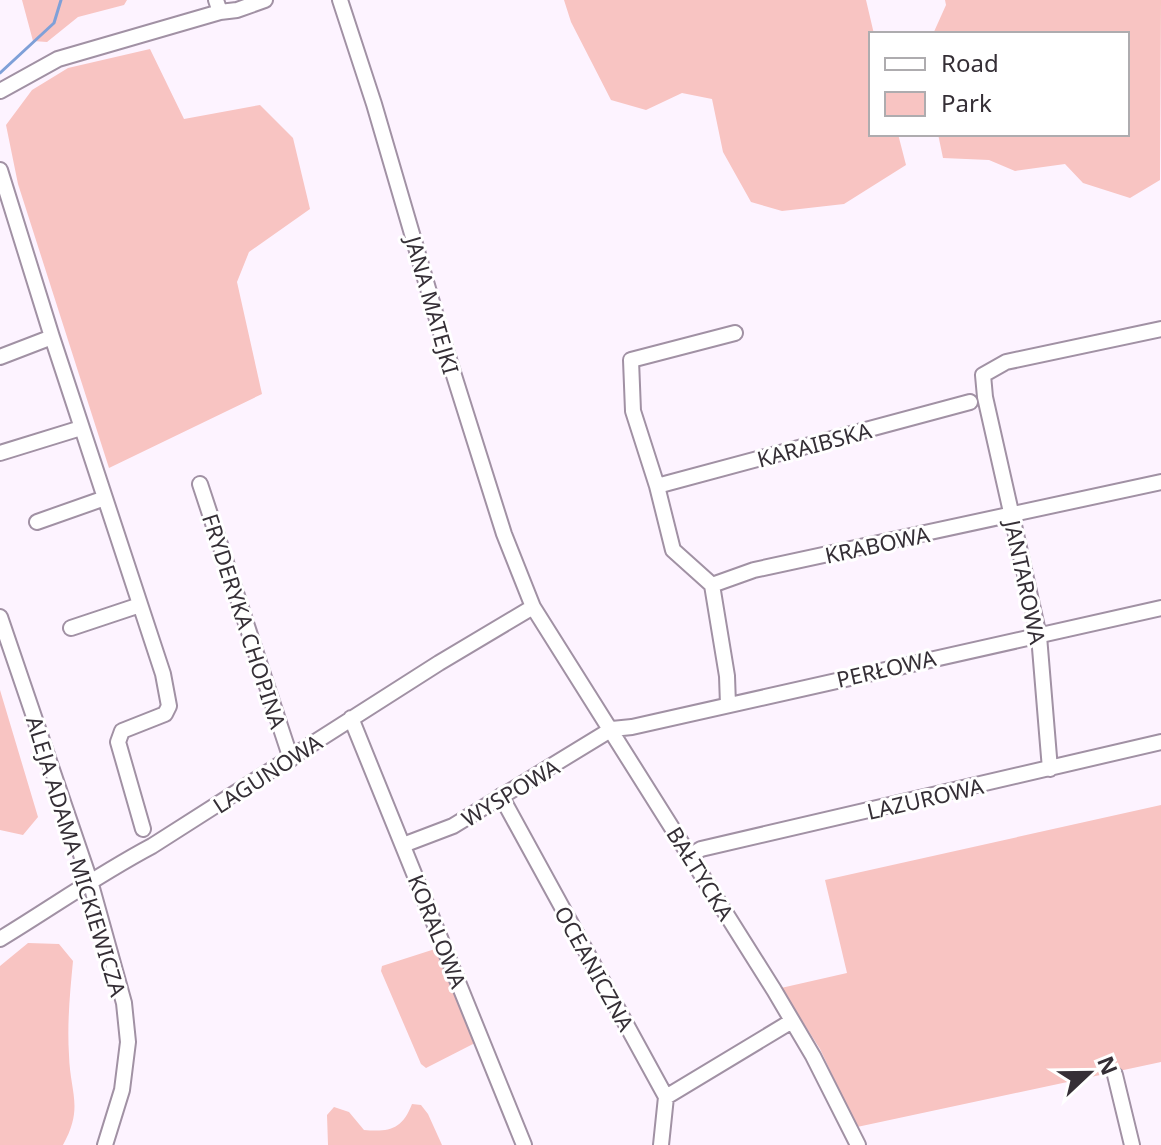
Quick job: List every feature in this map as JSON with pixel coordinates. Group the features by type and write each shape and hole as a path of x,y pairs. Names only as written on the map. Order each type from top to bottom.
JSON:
{"street":[{"path":"0,91 58,59 218,6 237,10 265,0"},
{"name":"JANA MATEJKI","path":"340,0 504,534 533,607"},
{"path":"0,170 163,674 169,706 165,714 122,731 118,742 143,829"},
{"path":"978,399 983,375 1006,362 1161,329"},
{"path":"728,705 727,676 712,585 673,550 633,411 631,360 735,333"},
{"path":"0,357 52,337"},
{"name":"KARAIBSKA","path":"657,486 978,399"},
{"name":"JANTAROWA","path":"978,399 1012,515 1039,636 1050,769"},
{"path":"0,453 81,428"},
{"name":"KRABOWA","path":"712,585 754,570 1161,482"},
{"name":"FRYDERYKA CHOPINA","path":"200,484 291,759"},
{"path":"37,522 105,498"},
{"path":"71,628 140,605"},
{"name":"LAGUNOWA","path":"0,939 533,607"},
{"name":"BAŁTYCKA","path":"533,607 691,855 792,1021 858,1145"},
{"name":"PERŁOWA","path":"612,729 1161,608"},
{"name":"ALEJA ADAMA MICKIEWICZA","path":"0,617 90,881 124,1003 128,1042 122,1090 105,1145"},
{"name":"KORALOWA","path":"351,718 524,1145"},
{"name":"WYSPOWA","path":"403,845 453,826 612,729"},
{"name":"LAZUROWA","path":"691,855 701,849 1161,742"},
{"name":"OCEANICZNA","path":"501,796 666,1097"},
{"path":"661,1145 666,1097 792,1021"},
{"path":"1115,1075 1132,1145"}],"green space":[{"path":"22,0 127,0 124,5 78,17 47,42 33,41"},
{"path":"564,0 866,0 874,32 869,32 869,136 899,136 906,165 844,204 782,211 751,202 723,152 712,99 682,93 646,110 611,100 571,22"},
{"path":"945,0 1161,0 1160,180 1130,198 1083,183 1065,164 1015,171 989,160 943,158 938,136 1129,136 1129,32 934,32 946,5"},
{"path":"150,49 184,119 260,105 293,138 310,209 249,252 237,282 262,394 109,468 18,184 6,125 32,90 68,68"},
{"path":"0,690 38,817 23,835 0,830"},
{"path":"1161,805 1161,1062 857,1127 820,1049 781,988 847,973 825,880"},
{"path":"28,943 59,944 73,961 68,1031 74,1110 63,1145 0,1145 0,966"},
{"path":"435,949 442,956 475,1043 426,1068 421,1064 381,971 382,966"},
{"path":"412,1104 421,1105 428,1114 442,1145 328,1145 327,1115 334,1107 349,1112 364,1130 388,1130 404,1119"}],"waterway":[{"path":"0,73 54,23 61,0"}]}
